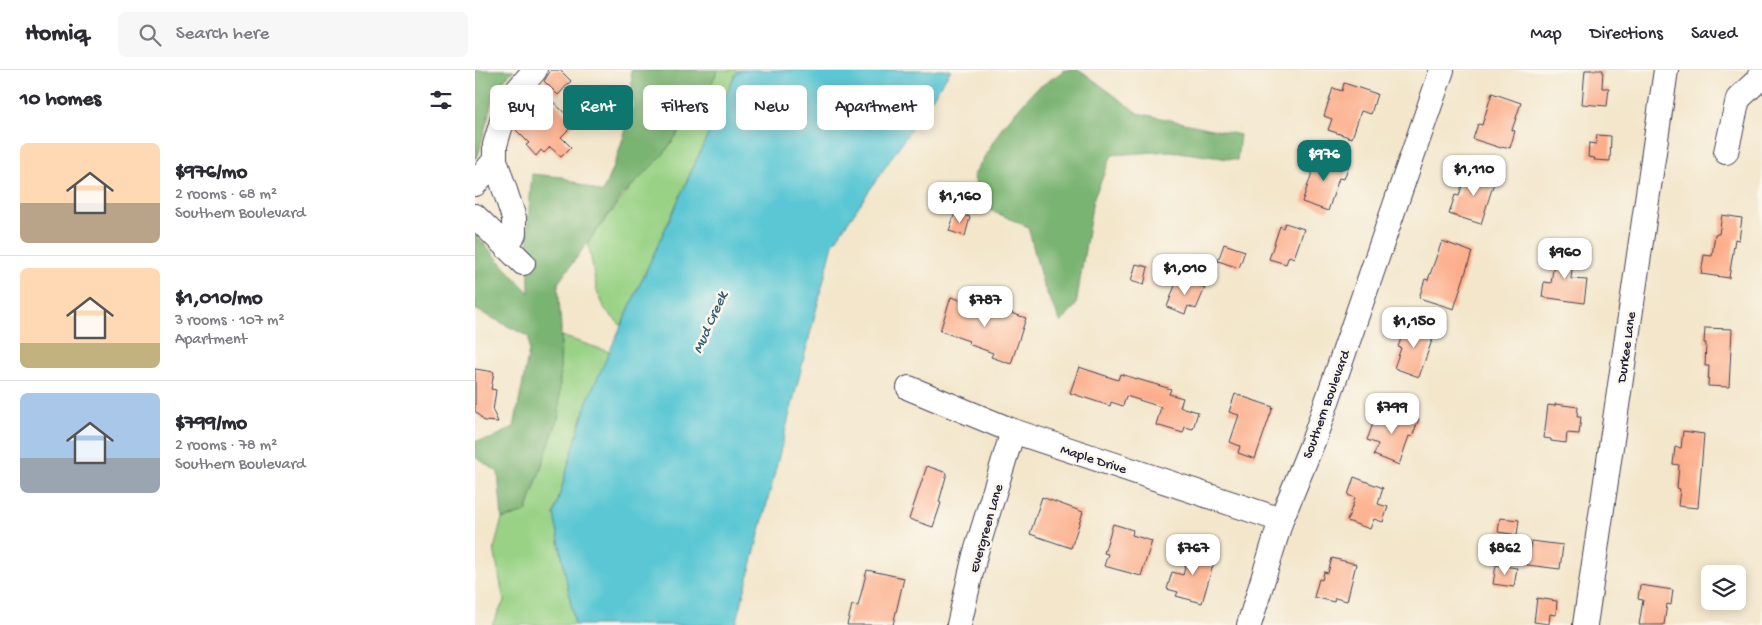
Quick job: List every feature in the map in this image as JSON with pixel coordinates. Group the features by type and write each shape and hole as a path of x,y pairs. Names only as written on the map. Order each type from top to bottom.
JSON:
{"street":[{"path":"506,247 514,234 515,218 495,160 495,145 508,101 535,70"},
{"name":"Southern Boulevard","path":"1249,625 1281,520 1314,439 1442,70"},
{"name":"Durkee Lane","path":"1585,625 1666,70"},
{"path":"1726,152 1738,98 1760,77"},
{"path":"475,184 495,160"},
{"path":"475,216 523,263"},
{"name":"Maple Drive","path":"909,388 1013,431 1281,520"},
{"name":"Evergreen Lane","path":"959,625 975,555 1013,431"}],"green space":[{"path":"475,70 514,70 499,85 490,85 490,109 479,153 475,159"},
{"path":"631,70 718,70 710,85 643,85 643,130 680,130 663,155 622,196 558,283 561,328 559,415 526,512 502,519 498,472 475,457 475,441 490,439 514,427 529,351 529,337 475,309 475,234 529,293 528,220 532,174 562,177 602,193 626,130 633,130"},
{"path":"718,70 742,70 736,73 726,95 726,85 710,85"},
{"path":"1065,70 1080,70 1138,113 1240,135 1237,160 1170,151 1112,155 1093,200 1076,305 1061,323 1043,285 1028,227 986,208 973,176 1002,127 1035,90"},
{"path":"676,130 710,130 621,326 605,309 597,291 588,242"},
{"path":"561,336 610,352 587,401 554,514 575,625 492,625 504,601 494,549 502,519 526,512 559,415"}],"water":[{"name":"Mud Creek","path":"742,70 951,70 934,95 934,85 817,85 817,130 910,130 833,244 736,625 575,625 554,514 587,401 710,130 726,130 726,95 736,73"}],"building":[{"path":"551,70 560,70 571,81 567,85 563,85 563,90 558,95 553,90 553,85 548,85 544,81"},
{"path":"1585,70 1603,70 1602,88 1609,88 1607,106 1582,104"},
{"path":"1344,83 1377,94 1371,114 1361,111 1352,138 1328,130 1332,119 1324,116 1333,88 1342,91"},
{"path":"1492,93 1521,103 1512,130 1515,131 1510,148 1502,146 1501,148 1473,139 1478,124 1482,125"},
{"path":"553,102 563,111 563,130 568,130 561,137 571,147 561,157 550,147 544,153 541,150 536,156 526,145 529,143 516,130 553,130"},
{"path":"1597,135 1611,136 1610,161 1594,160 1595,158 1588,157 1589,143 1596,144"},
{"path":"1318,155 1349,165 1344,179 1339,178 1328,211 1302,202"},
{"path":"1475,168 1496,176 1481,224 1449,214 1455,195 1459,196 1463,182 1470,184"},
{"path":"955,213 970,217 965,236 949,231"},
{"path":"1722,215 1742,218 1739,240 1735,239 1729,278 1701,274 1704,255 1712,256 1715,234 1719,234"},
{"path":"1285,223 1304,229 1294,258 1289,256 1286,264 1269,259 1280,226 1283,228"},
{"path":"1442,241 1472,252 1454,309 1419,298 1425,279 1428,280"},
{"path":"1224,244 1245,251 1239,268 1218,261"},
{"path":"1556,249 1574,251 1571,279 1587,280 1584,303 1542,297 1544,282 1551,283"},
{"path":"1136,264 1148,267 1144,285 1131,281"},
{"path":"1178,277 1205,288 1196,309 1188,306 1185,314 1167,307"},
{"path":"951,297 982,307 983,304 1026,318 1011,364 991,357 993,353 968,344 969,341 940,331"},
{"path":"1407,322 1435,332 1419,377 1394,368 1401,348 1398,347"},
{"path":"1705,328 1732,329 1729,387 1708,386 1709,366 1705,366"},
{"path":"1079,367 1118,380 1120,374 1171,389 1169,394 1183,398 1180,407 1198,412 1193,429 1185,427 1183,433 1156,425 1161,407 1126,396 1123,406 1111,402 1110,406 1070,393"},
{"path":"475,369 494,372 491,389 496,390 493,411 498,422 484,421 475,411"},
{"path":"1235,394 1273,407 1255,459 1238,453 1240,446 1230,442 1239,415 1229,412"},
{"path":"1555,404 1578,407 1577,417 1581,417 1579,434 1567,433 1566,443 1544,438 1548,405 1555,406"},
{"path":"1378,410 1403,420 1405,414 1419,419 1412,437 1409,436 1399,465 1374,455 1378,444 1367,440"},
{"path":"1683,431 1704,434 1698,508 1678,506 1680,489 1677,488 1679,465 1673,464 1675,447 1681,448"},
{"path":"927,466 947,473 939,502 941,503 933,527 909,519"},
{"path":"1354,477 1383,488 1378,504 1388,507 1383,522 1374,519 1370,529 1347,521 1355,498 1348,495"},
{"path":"1042,497 1083,512 1071,548 1030,534"},
{"path":"1500,518 1519,520 1517,535 1498,532"},
{"path":"1113,524 1133,530 1132,535 1152,541 1141,576 1104,566 1108,554 1104,553"},
{"path":"1531,541 1563,545 1560,569 1527,565"},
{"path":"1190,548 1216,555 1202,603 1176,596 1178,592 1167,589 1172,572 1183,575"},
{"path":"1332,558 1356,564 1347,601 1335,598 1334,602 1314,597 1319,579 1322,580 1324,572 1328,573"},
{"path":"1496,565 1517,568 1514,587 1493,584"},
{"path":"867,570 904,578 893,625 847,625 852,605 858,606"},
{"path":"1640,585 1673,590 1671,605 1667,604 1664,625 1639,625 1643,600 1638,599"},
{"path":"1537,598 1557,601 1556,615 1550,614 1549,624 1534,622"}]}
